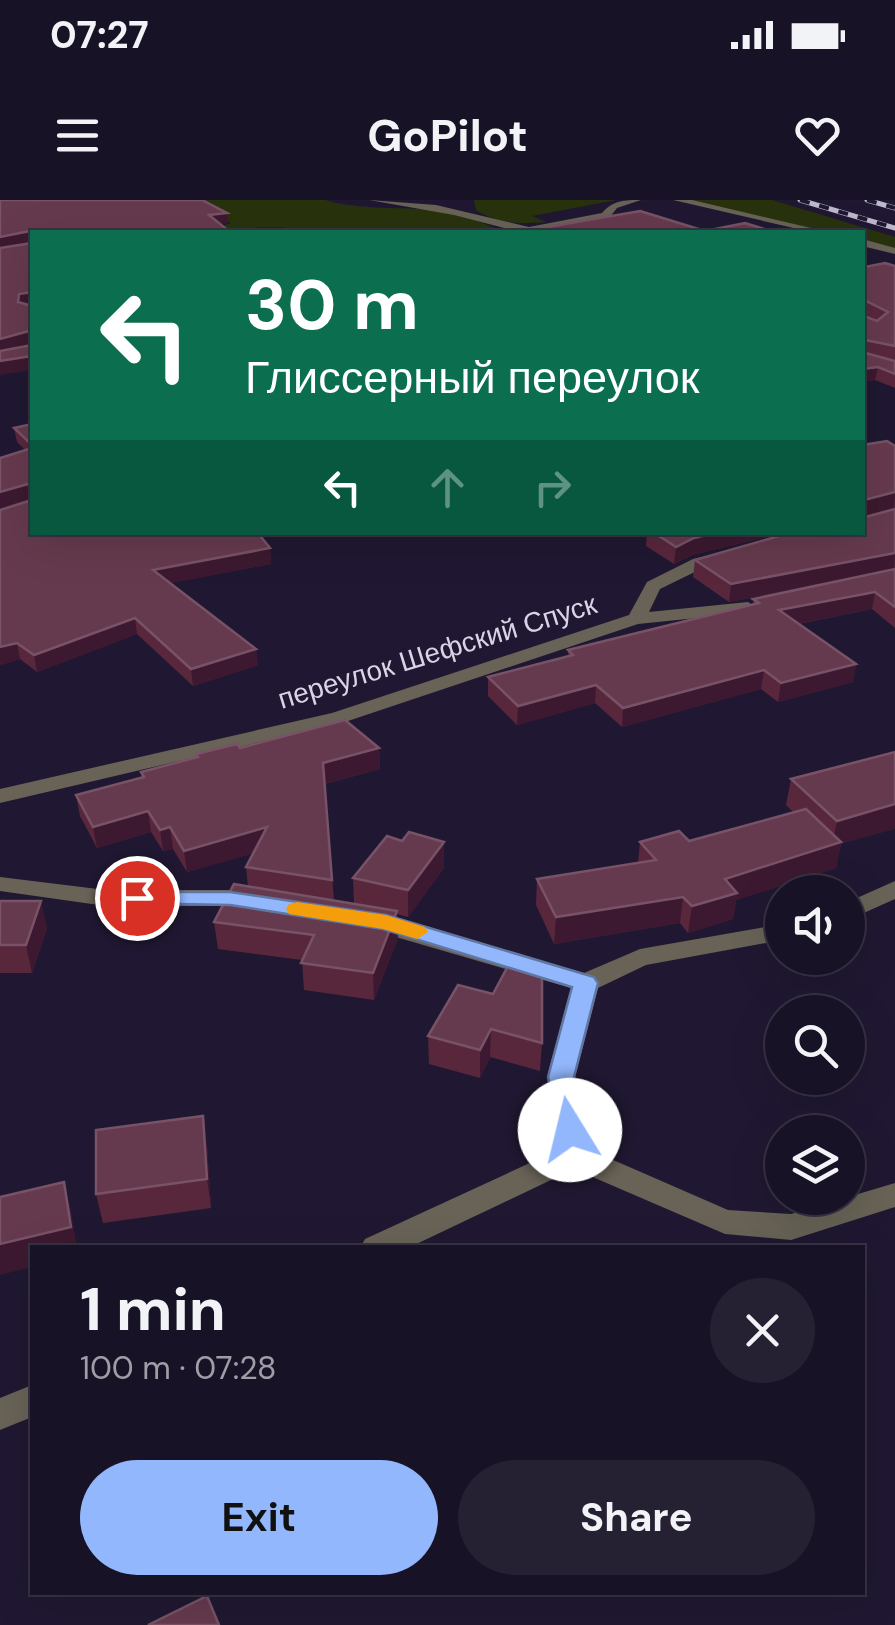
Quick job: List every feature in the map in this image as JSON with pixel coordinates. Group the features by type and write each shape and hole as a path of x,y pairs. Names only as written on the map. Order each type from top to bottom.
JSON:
{"street":[{"path":"374,200 450,210 469,206 471,200"},
{"path":"535,230 606,215 613,206 636,200"},
{"path":"678,200 814,230"},
{"path":"450,210 517,230"},
{"path":"865,243 895,251"},
{"path":"636,620 652,586 699,564 736,554"},
{"name":"переулок Шефский Спуск","path":"0,796 338,718 636,620 764,605"},
{"path":"0,884 106,898 230,898 289,908"},
{"path":"865,904 895,889"},
{"path":"347,916 386,922 586,983 640,957 765,937"},
{"path":"574,1156 561,1077 586,983"},
{"path":"382,1245 574,1156 725,1222 791,1227 895,1195"},
{"path":"0,1414 30,1403"}],"green space":[{"path":"149,200 325,200 366,207 437,210 502,230 215,228 231,223 216,215"},
{"path":"474,200 616,200 532,216 546,222 527,223 485,215 476,210"},
{"path":"678,200 772,200 895,237 895,251 865,243 865,230 814,230"}],"building":[{"path":"0,200 202,200 227,213 209,215 228,230 30,230 0,237"},
{"path":"640,211 702,230 531,230"},
{"path":"745,223 768,230 710,230"},
{"path":"30,243 30,292 19,294 18,302 30,305 30,332 0,339 0,248"},
{"path":"885,263 895,266 895,346 865,340 865,316 877,321 888,312 865,302 865,267"},
{"path":"30,345 30,356 0,361 0,351"},
{"path":"865,353 895,361 895,374 878,367 865,369"},
{"path":"30,424 30,443 14,428"},
{"path":"887,441 895,446 895,492 865,500 865,445"},
{"path":"30,449 30,486 0,492 0,458"},
{"path":"30,501 30,535 259,535 270,548 153,570 256,649 191,669 135,618 34,655 17,643 0,647 0,510"},
{"path":"895,509 895,553 731,584 695,560 782,535 865,535 866,517"},
{"path":"658,535 706,535 694,538 676,547"},
{"path":"895,569 895,607 875,592 779,610 856,664 781,683 764,670 623,708 596,685 518,706 488,677 573,655 568,650 759,603 753,599"},
{"path":"345,720 379,748 323,763 332,880 246,867 267,827 184,851 170,827 160,830 148,811 93,827 76,795 144,777 141,772 198,757 196,754 237,744 240,748"},
{"path":"895,752 895,804 837,821 791,779"},
{"path":"806,809 841,842 725,879 737,893 692,906 683,897 556,917 537,879 656,860 640,842 679,831 689,841"},
{"path":"409,832 444,842 408,890 353,878 387,836 402,841"},
{"path":"234,884 397,911 373,973 301,963 314,935 214,922"},
{"path":"0,901 41,901 26,945 0,945"},
{"path":"509,964 542,972 542,1043 491,1029 480,1050 428,1036 458,985 493,994"},
{"path":"203,1116 207,1179 96,1194 96,1130"},
{"path":"64,1182 71,1227 0,1244 0,1197"},
{"path":"207,1596 219,1625 148,1625"}],"railway":[{"path":"800,200 895,228"},
{"path":"867,200 895,208"}],"slow traffic":[{"path":"297,909 386,922 417,932"}],"route":[{"path":"137,898 230,898 386,922 586,983 561,1077 570,1130"}]}
